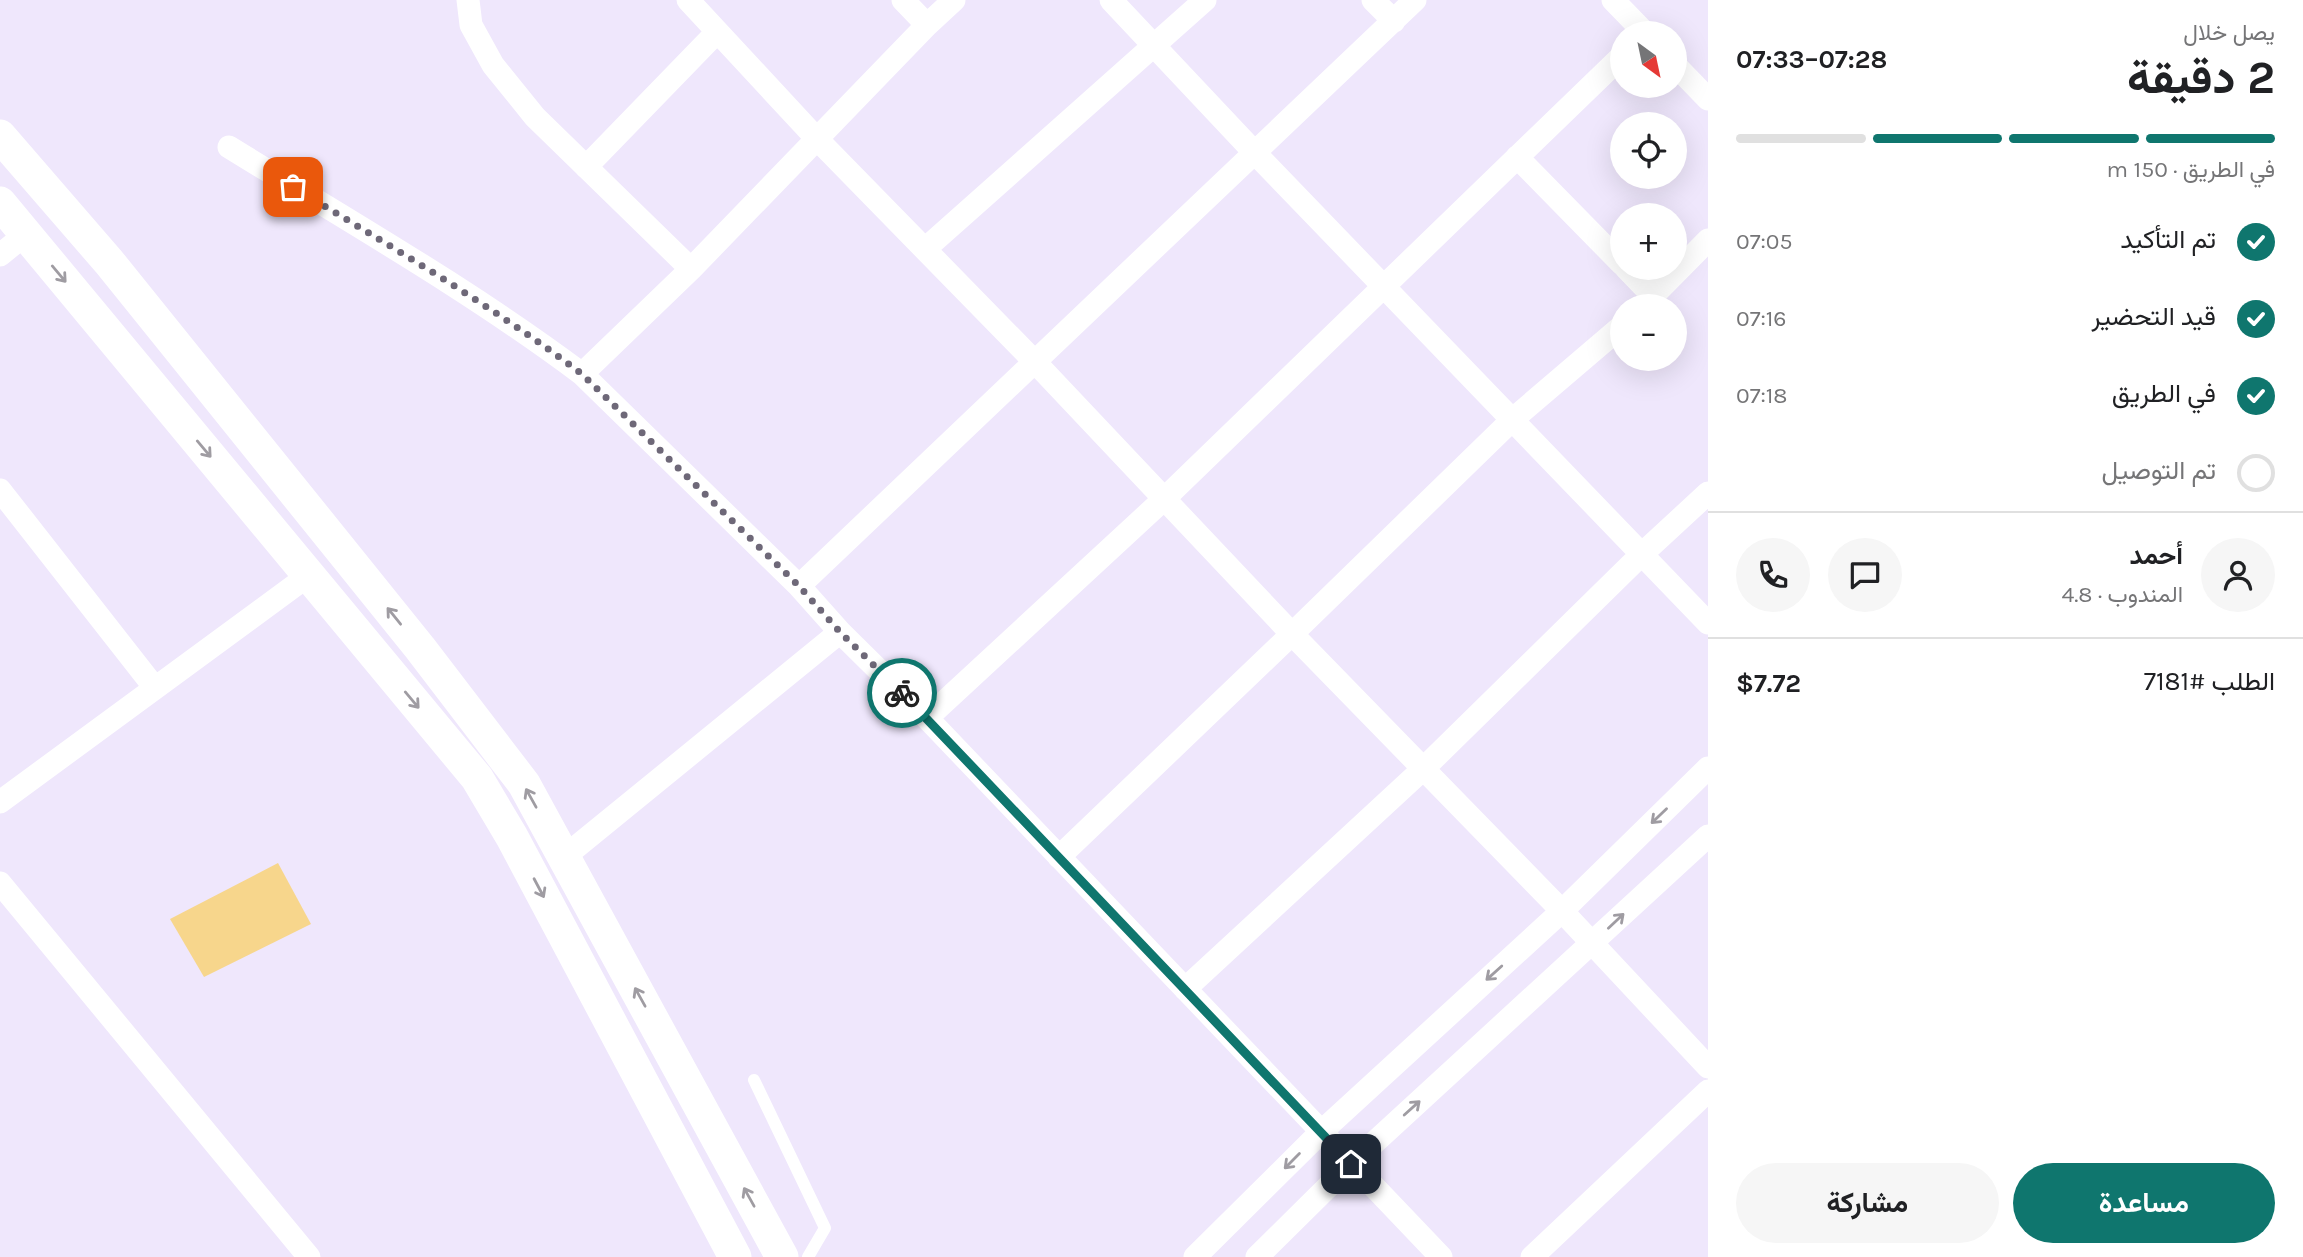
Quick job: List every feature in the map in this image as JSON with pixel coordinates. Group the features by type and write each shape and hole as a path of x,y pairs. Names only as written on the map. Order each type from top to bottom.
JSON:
{"main road":[{"path":"0,136 109,262 420,648 524,784 782,1257"},
{"path":"0,203 477,778 512,837 735,1257"}],"street":[{"path":"468,0 471,25 494,65 535,117 691,269"},
{"path":"688,0 817,139 1035,362 1292,634 1562,911 1708,1067"},
{"path":"903,0 927,25"},
{"path":"582,374 691,269 954,0"},
{"path":"1111,0 1708,623"},
{"path":"925,249 1205,0"},
{"path":"1373,0 1394,21"},
{"path":"799,586 1415,0"},
{"path":"1613,0 1633,21"},
{"path":"586,167 717,32"},
{"path":"927,719 1164,499 1610,68"},
{"path":"1687,77 1708,99"},
{"path":"229,147 421,266 556,354 582,374 799,586 840,632 1059,856 1440,1257"},
{"path":"1517,157 1610,252"},
{"path":"0,255 26,234"},
{"path":"1655,294 1708,240"},
{"path":"1059,856 1512,420 1610,336"},
{"path":"0,490 155,688"},
{"path":"1185,989 1423,768 1708,493"},
{"path":"0,802 309,575"},
{"path":"565,857 840,632"},
{"path":"1195,1257 1321,1132 1562,911 1708,768"},
{"path":"1257,1257 1351,1164 1708,836"},
{"path":"0,883 309,1257"},
{"path":"1532,1257 1708,1091"}],"lane":[{"path":"754,1080 825,1228 808,1257"}],"shaded area":[{"path":"278,863 311,924 204,977 170,919"}],"way so far":[{"path":"293,187 421,266 556,354 582,374 799,586 840,632 902,693"}],"route":[{"path":"902,693 1351,1164"}]}
